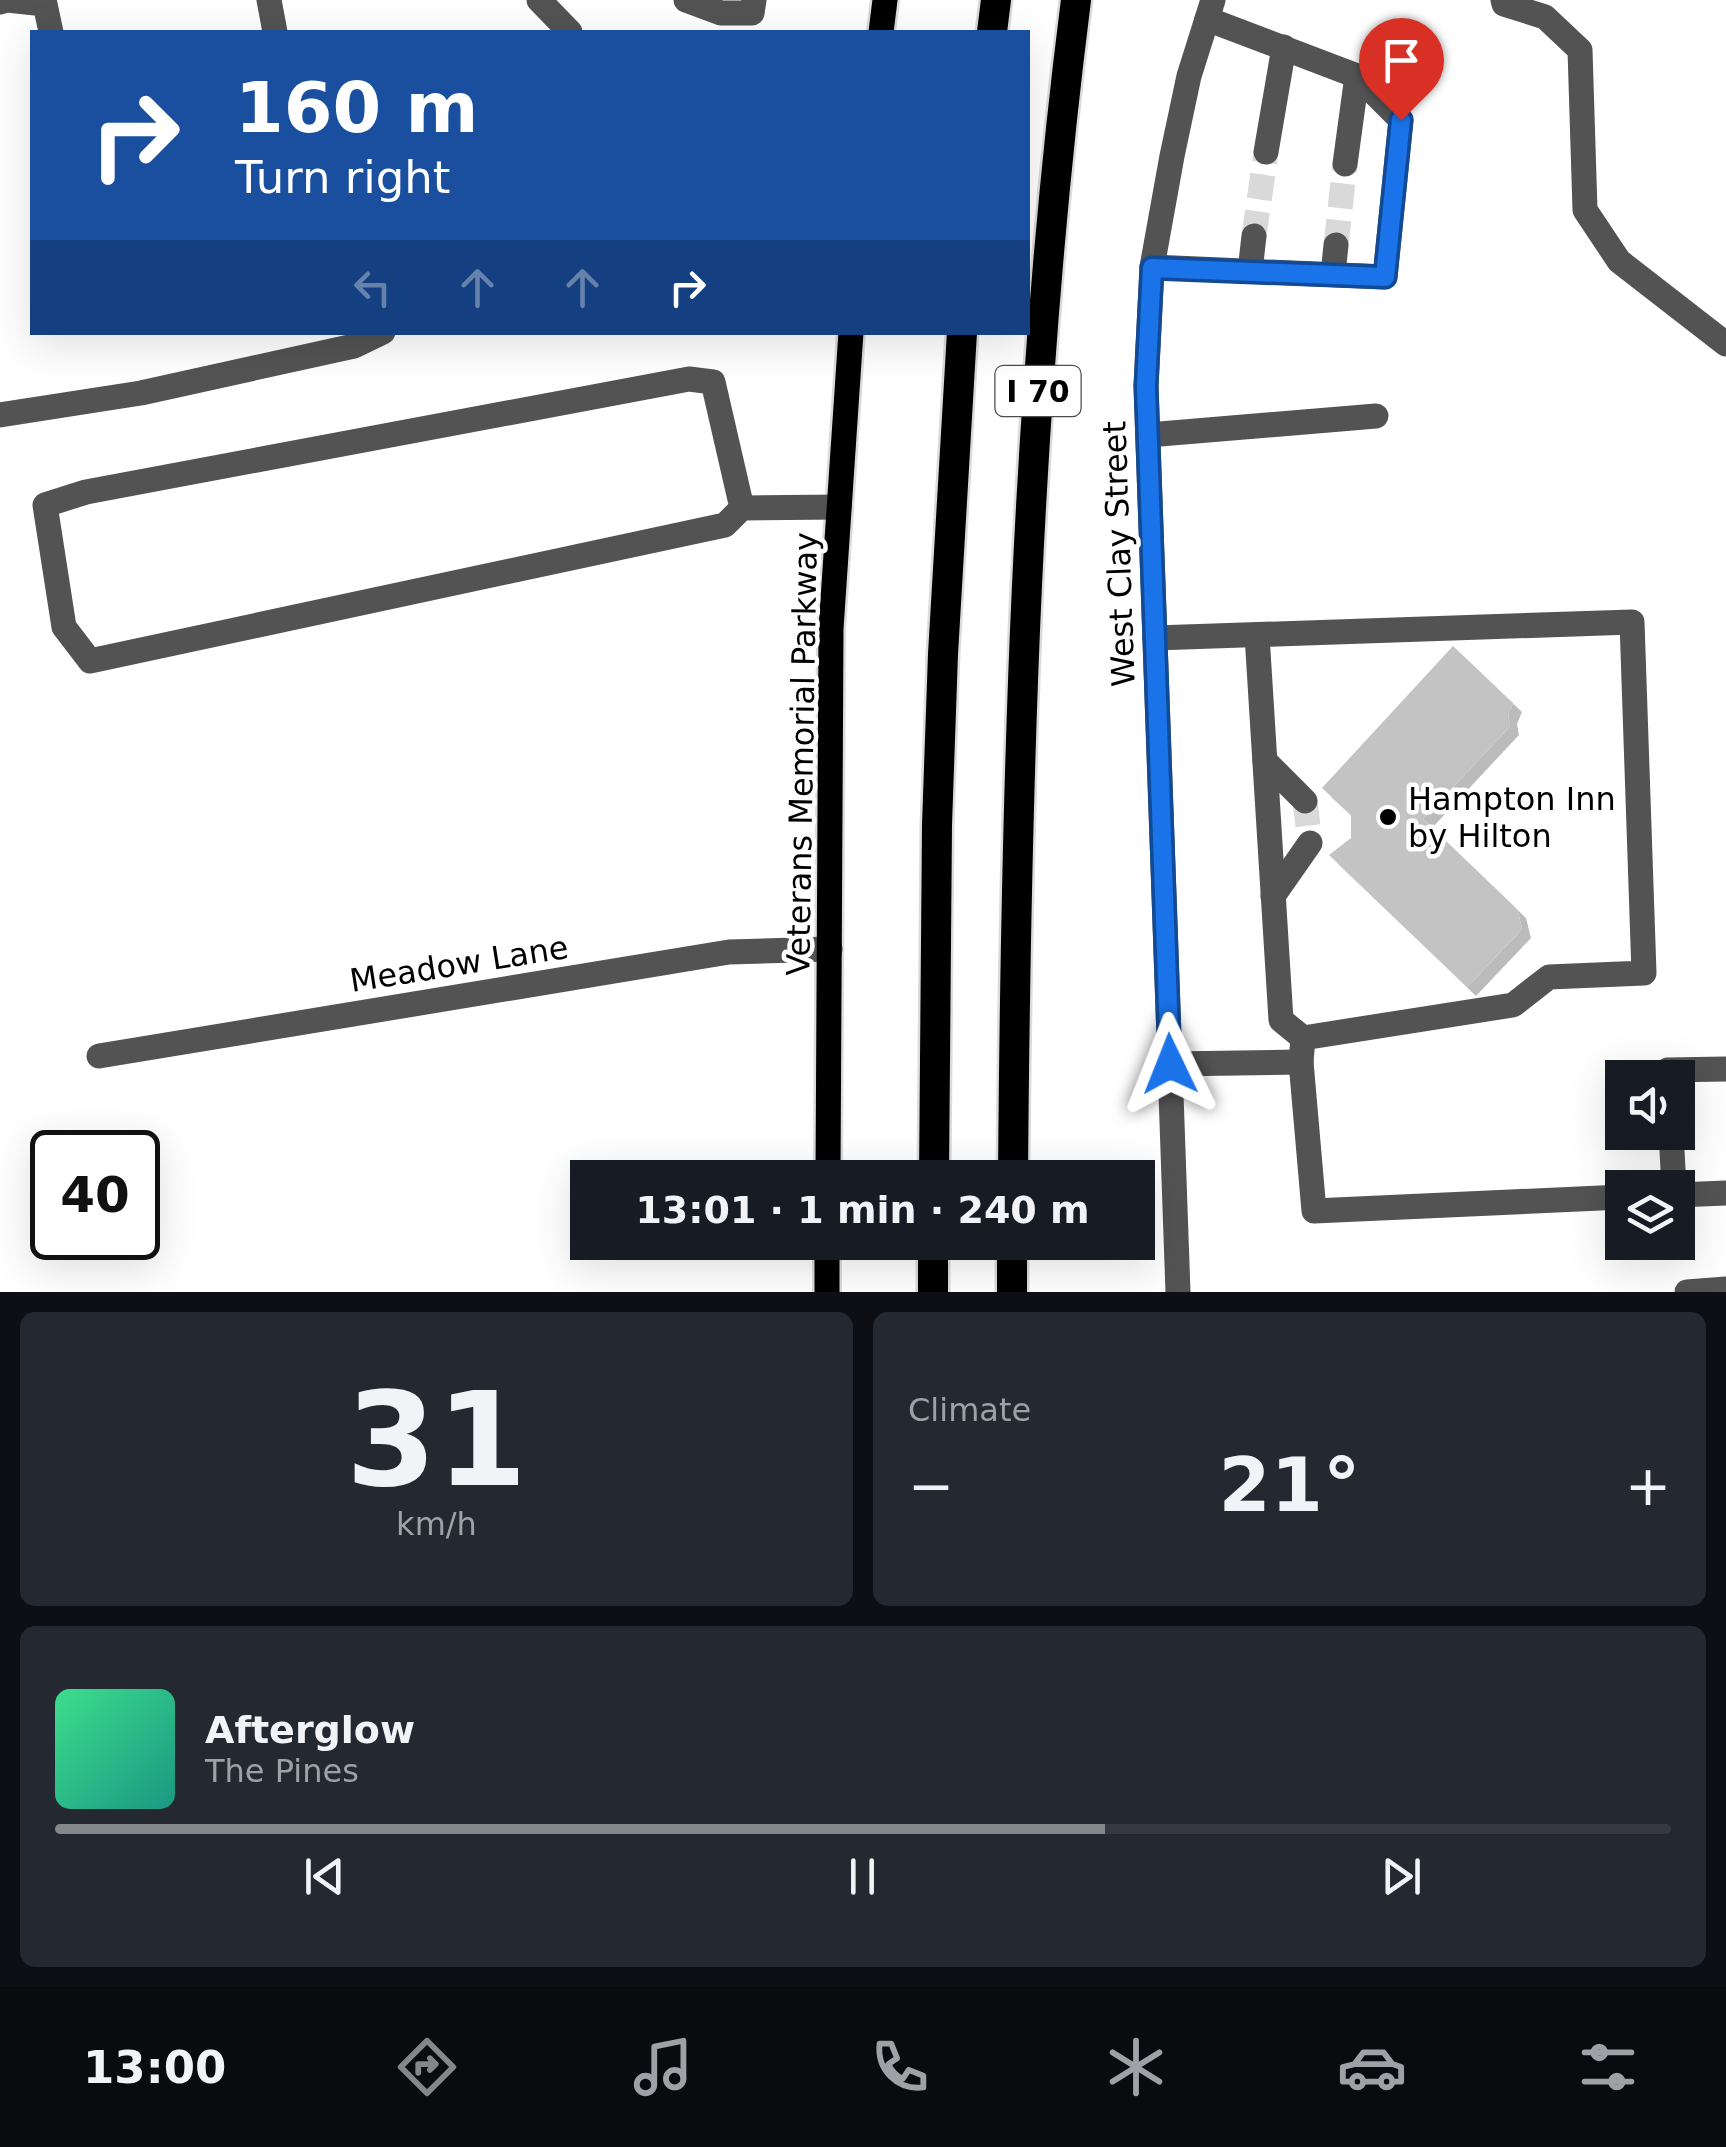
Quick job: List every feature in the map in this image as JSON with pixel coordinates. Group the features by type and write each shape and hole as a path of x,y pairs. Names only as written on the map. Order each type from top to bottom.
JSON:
{"highway":[{"path":"992,30 996,0"},
{"name":"I 70","path":"1013,1160 1017,831 1032,472 1062,111 1076,0"},
{"name":"I 70","path":"934,1160 940,749 962,335"},
{"path":"933,1260 933,1292"},
{"path":"1012,1260 1012,1292"}],"main road":[{"path":"881,30 885,0"},
{"name":"Veterans Memorial Parkway","path":"828,1160 832,629 851,335"},
{"path":"827,1292 828,1260"}],"street":[{"path":"269,0 275,30"},
{"path":"539,0 568,30"},
{"path":"686,0 721,13 752,13 754,0"},
{"path":"1503,0 1504,4 1544,16 1580,50 1585,210 1620,261 1726,344"},
{"path":"0,2 45,4 51,30"},
{"path":"1152,268 1385,277 1401,120 1357,76 1284,47 1210,10"},
{"name":"West Clay Street","path":"1178,1292 1146,386 1152,268 1172,156 1210,10"},
{"path":"1266,152 1284,47"},
{"path":"1345,164 1357,76"},
{"path":"1250,271 1254,236"},
{"path":"1333,274 1336,244"},
{"path":"0,415 141,393 354,346 377,335"},
{"path":"742,508 713,382 689,379 86,492 45,504 64,627 90,661 725,526 742,508 839,508"},
{"path":"1148,435 1376,416"},
{"path":"1155,638 1632,622 1644,973 1549,977 1512,1005 1302,1050 1170,1064"},
{"path":"1258,634 1280,1020 1302,1050 1314,1210 1605,1198"},
{"path":"1265,761 1305,800"},
{"path":"1273,896 1310,843"},
{"name":"Meadow Lane","path":"98,1056 729,952 830,949"},
{"path":"1695,1070 1726,1069"},
{"path":"1695,1193 1726,1192"},
{"path":"1687,1292 1726,1289"}],"building":[{"name":"Hampton Inn by Hilton","path":"1453,646 1513,703 1508,715 1510,726 1423,819 1517,909 1522,929 1467,987 1329,855 1351,838 1351,815 1322,788"}],"tunnel":[{"path":"1254,236 1266,152"},
{"path":"1336,245 1345,164"},
{"path":"1305,801 1310,843"}],"place":[{"name":"Hampton Inn by Hilton","path":"1388,817"}],"route":[{"path":"1170,1064 1146,386 1152,268 1385,277 1401,120"}]}
